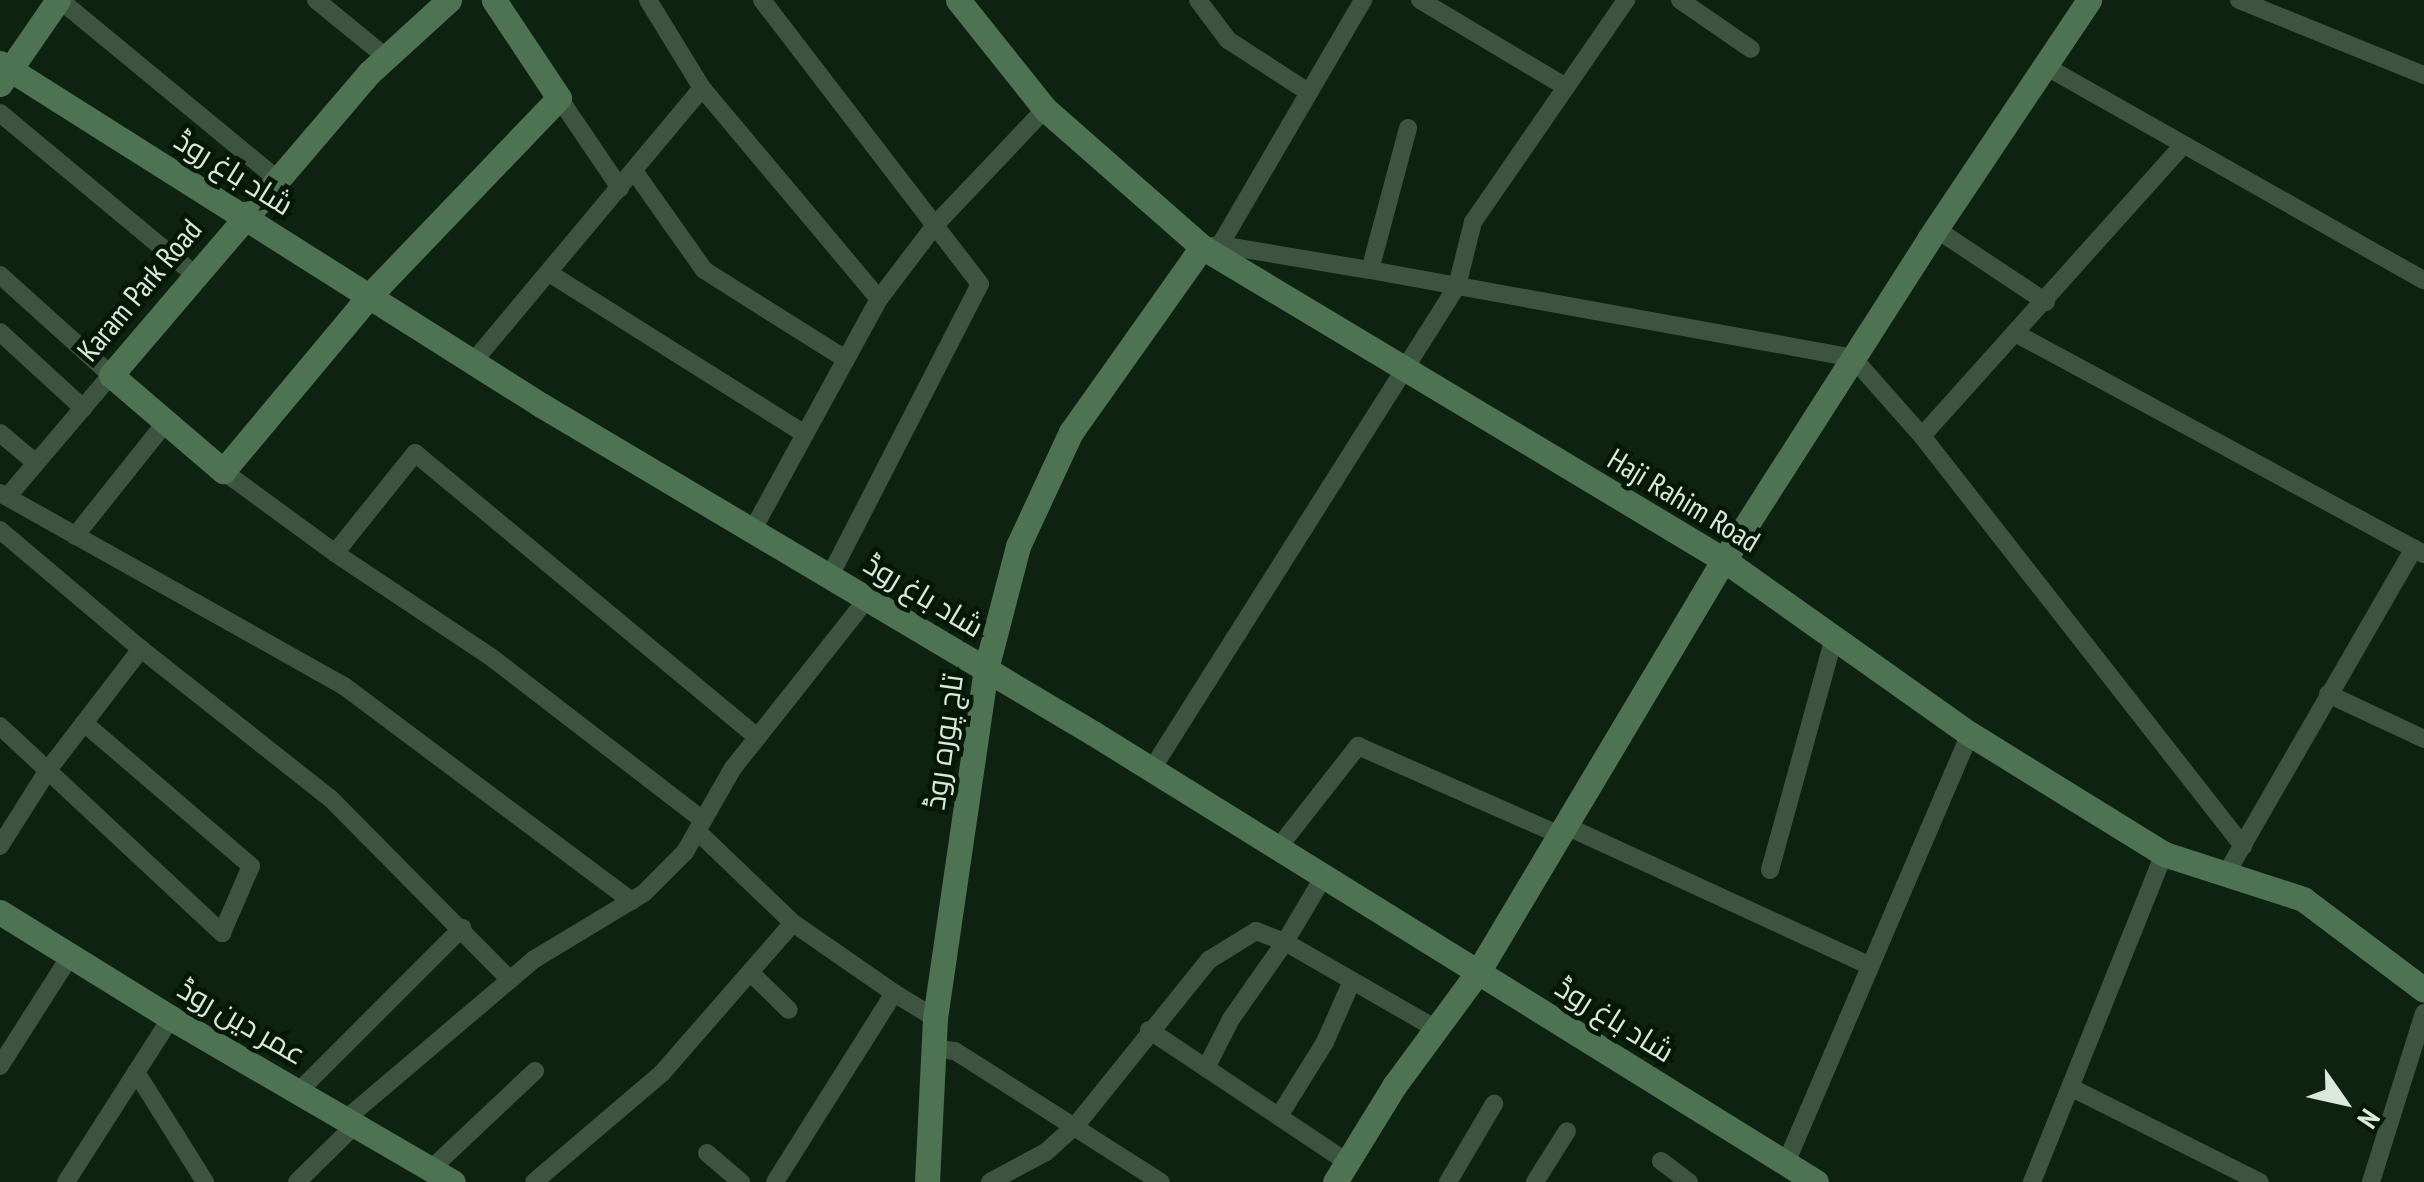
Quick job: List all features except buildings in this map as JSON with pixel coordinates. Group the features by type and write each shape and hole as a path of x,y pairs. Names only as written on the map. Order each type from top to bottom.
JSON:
{"main road":[{"path":"3,72 59,0"},
{"name":"Karam Park Road","path":"111,374 276,178 386,57 449,0"},
{"path":"111,374 223,471 370,295 559,98 494,0"},
{"name":"Haji Rahim Road","path":"958,0 1045,109 1211,246 1402,370 1724,560 1970,734 2164,854 2303,900 2424,990"},
{"path":"1348,1175 1394,1086 1478,972 1724,560 2089,0"},
{"name":"شاد باغ روڈ","path":"3,72 473,362 1152,770 1816,1182"},
{"name":"تاج پورہ روڈ","path":"927,1182 936,1018 986,669 1018,546 1071,432 1211,246"},
{"name":"عمر دین روڈ","path":"0,912 171,1018 442,1176"}],"street":[{"path":"59,0 276,178"},
{"path":"316,0 386,57"},
{"path":"648,0 702,88 879,299"},
{"path":"762,0 980,284 830,576"},
{"path":"1198,0 1228,40 1308,92"},
{"path":"1363,0 1211,246 1370,270 1853,358 1922,436 2242,846"},
{"path":"1420,0 1566,87"},
{"path":"1152,770 1457,286 1473,222 1626,0"},
{"path":"1680,0 1751,49"},
{"path":"2239,0 2268,6 2424,75"},
{"path":"2044,66 2424,280"},
{"path":"473,362 702,88"},
{"path":"559,98 620,188"},
{"path":"752,531 879,299 936,224 1045,109"},
{"path":"0,113 194,274"},
{"path":"1370,270 1408,128"},
{"path":"1922,436 2182,146"},
{"path":"634,170 704,270 844,358"},
{"path":"1936,230 2046,302"},
{"path":"549,273 805,434"},
{"path":"1,280 111,374"},
{"path":"0,332 83,408"},
{"path":"2016,334 2419,551 2328,694 2226,874"},
{"name":"Karam Park Road","path":"3,495 111,374"},
{"path":"75,536 166,422"},
{"path":"0,433 36,462"},
{"path":"335,554 415,452 757,737"},
{"path":"223,471 335,554 491,657 700,826 793,923 936,1018"},
{"path":"3,495 344,686 632,901"},
{"path":"0,530 141,649 330,798 510,980"},
{"path":"296,1182 352,1121 532,960 632,901 685,852 733,768 866,598"},
{"path":"1770,870 1834,638"},
{"path":"0,846 48,770 141,649"},
{"path":"2328,694 2424,739"},
{"path":"0,726 222,933 251,866 84,724"},
{"path":"1786,1163 1970,734"},
{"path":"0,742 48,770"},
{"path":"1278,848 1358,746 1870,966"},
{"path":"2032,1182 2164,854"},
{"path":"1206,1068 1231,1018 1285,942 1324,876"},
{"path":"534,1182 662,1072 793,923"},
{"path":"299,1091 462,928"},
{"path":"990,1182 1046,1152 1077,1124 1209,960 1256,931 1285,942 1436,1030"},
{"path":"0,1066 70,956"},
{"path":"750,972 790,1010"},
{"path":"1279,1116 1325,1042 1352,981"},
{"path":"801,1182 779,1176 894,993"},
{"path":"2372,1182 2424,1012"},
{"path":"66,1182 171,1018"},
{"path":"1149,1030 1279,1116 1348,1175"},
{"path":"934,1048 955,1051 1077,1124 1161,1182"},
{"path":"442,1176 535,1071"},
{"path":"136,1072 206,1182"},
{"path":"2072,1088 2260,1182"},
{"path":"1448,1182 1494,1104"},
{"path":"1535,1182 1567,1131"},
{"path":"707,1153 741,1182"},
{"path":"1661,1161 1689,1182"}]}
